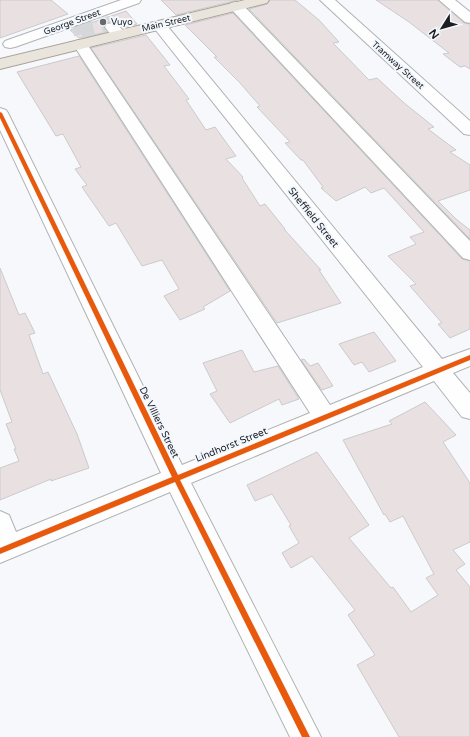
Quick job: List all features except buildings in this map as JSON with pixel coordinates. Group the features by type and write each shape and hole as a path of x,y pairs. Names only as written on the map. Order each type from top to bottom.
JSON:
{"main road":[{"name":"Main Street","path":"0,64 25,57 110,23 159,25 262,0"}],"street":[{"name":"George Street","path":"5,39 80,34 110,23 134,0"},
{"name":"Tramway Street","path":"327,0 470,130"},
{"name":"Tramway Street","path":"345,0 425,70"},
{"path":"446,0 470,19"},
{"path":"236,6 470,253"},
{"name":"Sheffield Street","path":"159,25 470,410"},
{"path":"80,34 325,416"},
{"path":"5,39 25,57"},
{"path":"391,59 408,55"},
{"name":"De Villiers Street","path":"0,113 176,478 306,737"},
{"name":"Lindhorst Street","path":"4,549 470,357"},
{"path":"0,523 4,549"}],"tunnel":[{"path":"82,34 81,31 109,24 112,27"}],"cycle path":[{"path":"0,113 176,478 306,737"},
{"path":"0,551 470,357"}],"place":[{"name":"Vuyo","path":"103,22"}]}
